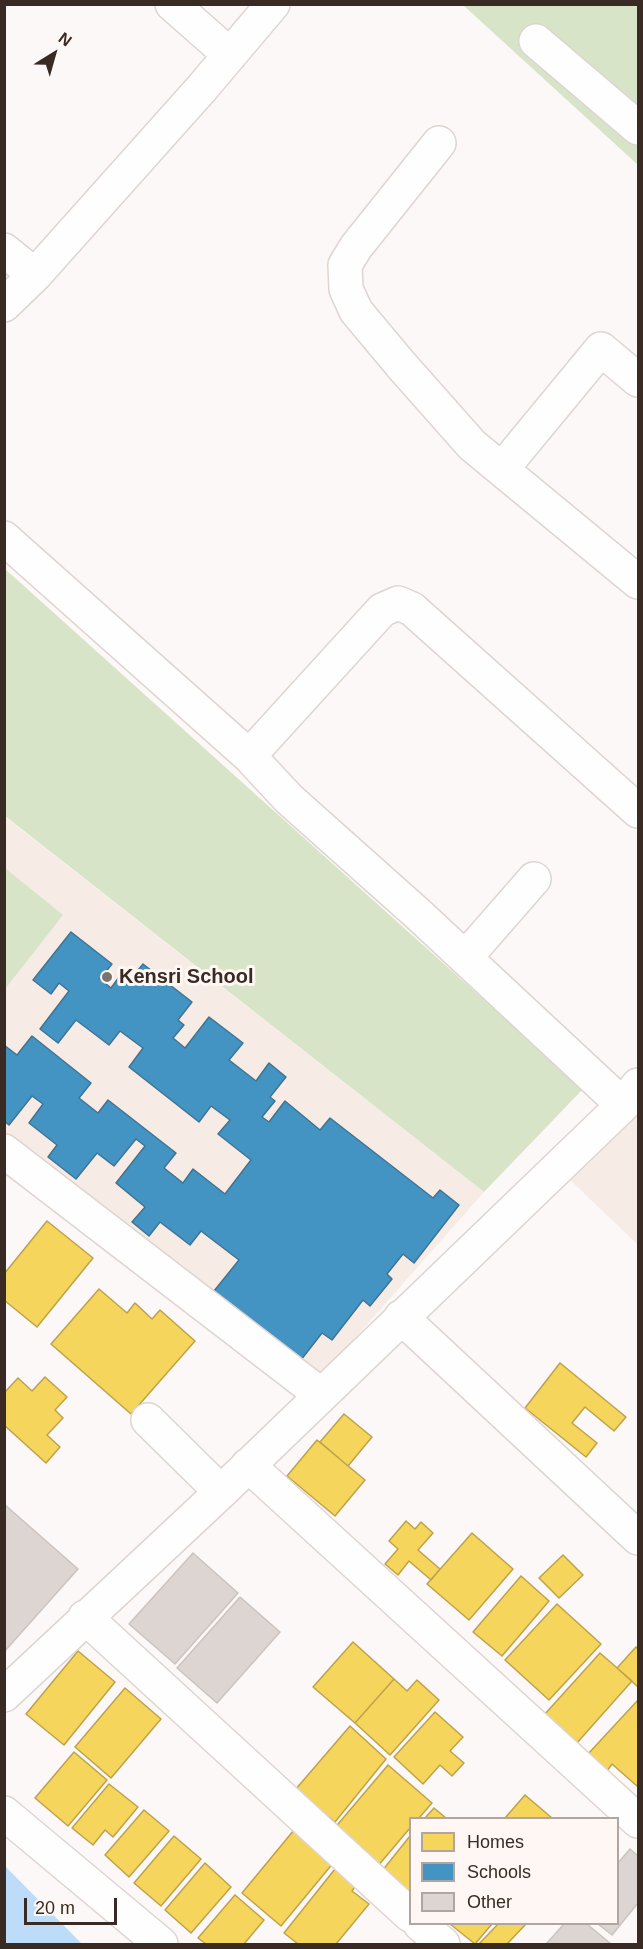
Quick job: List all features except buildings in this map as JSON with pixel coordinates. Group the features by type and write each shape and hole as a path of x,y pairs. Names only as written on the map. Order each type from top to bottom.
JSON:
{"street":[{"path":"172,4 230,55"},
{"path":"4,305 35,275 273,4"},
{"path":"536,41 639,128"},
{"path":"439,143 356,247 345,265 346,289 356,311 472,445 639,582"},
{"path":"4,250 35,275"},
{"path":"502,469 601,350 639,380"},
{"path":"4,538 249,756 289,799 465,958 631,1095 221,1492 4,1695"},
{"path":"249,756 382,610 398,603 412,609 639,811"},
{"path":"465,958 534,879"},
{"path":"4,1151 321,1394"},
{"path":"401,1317 639,1538"},
{"path":"148,1420 221,1492"},
{"path":"248,1465 639,1821"},
{"path":"85,1617 409,1913"},
{"path":"4,1813 161,1944"},
{"path":"422,1925 443,1944"}],"shaded area":[{"name":"Kensri School","path":"4,816 484,1192 316,1382 5,1137"},
{"path":"638,1102 638,1245 566,1176"}],"green space":[{"path":"463,5 638,5 638,165"},
{"path":"4,568 583,1089 484,1192 5,816"},
{"path":"5,868 63,915 5,989"}],"water":[{"path":"5,1866 82,1944 5,1944"}],"place":[{"name":"Kensri School","path":"107,977"}]}
